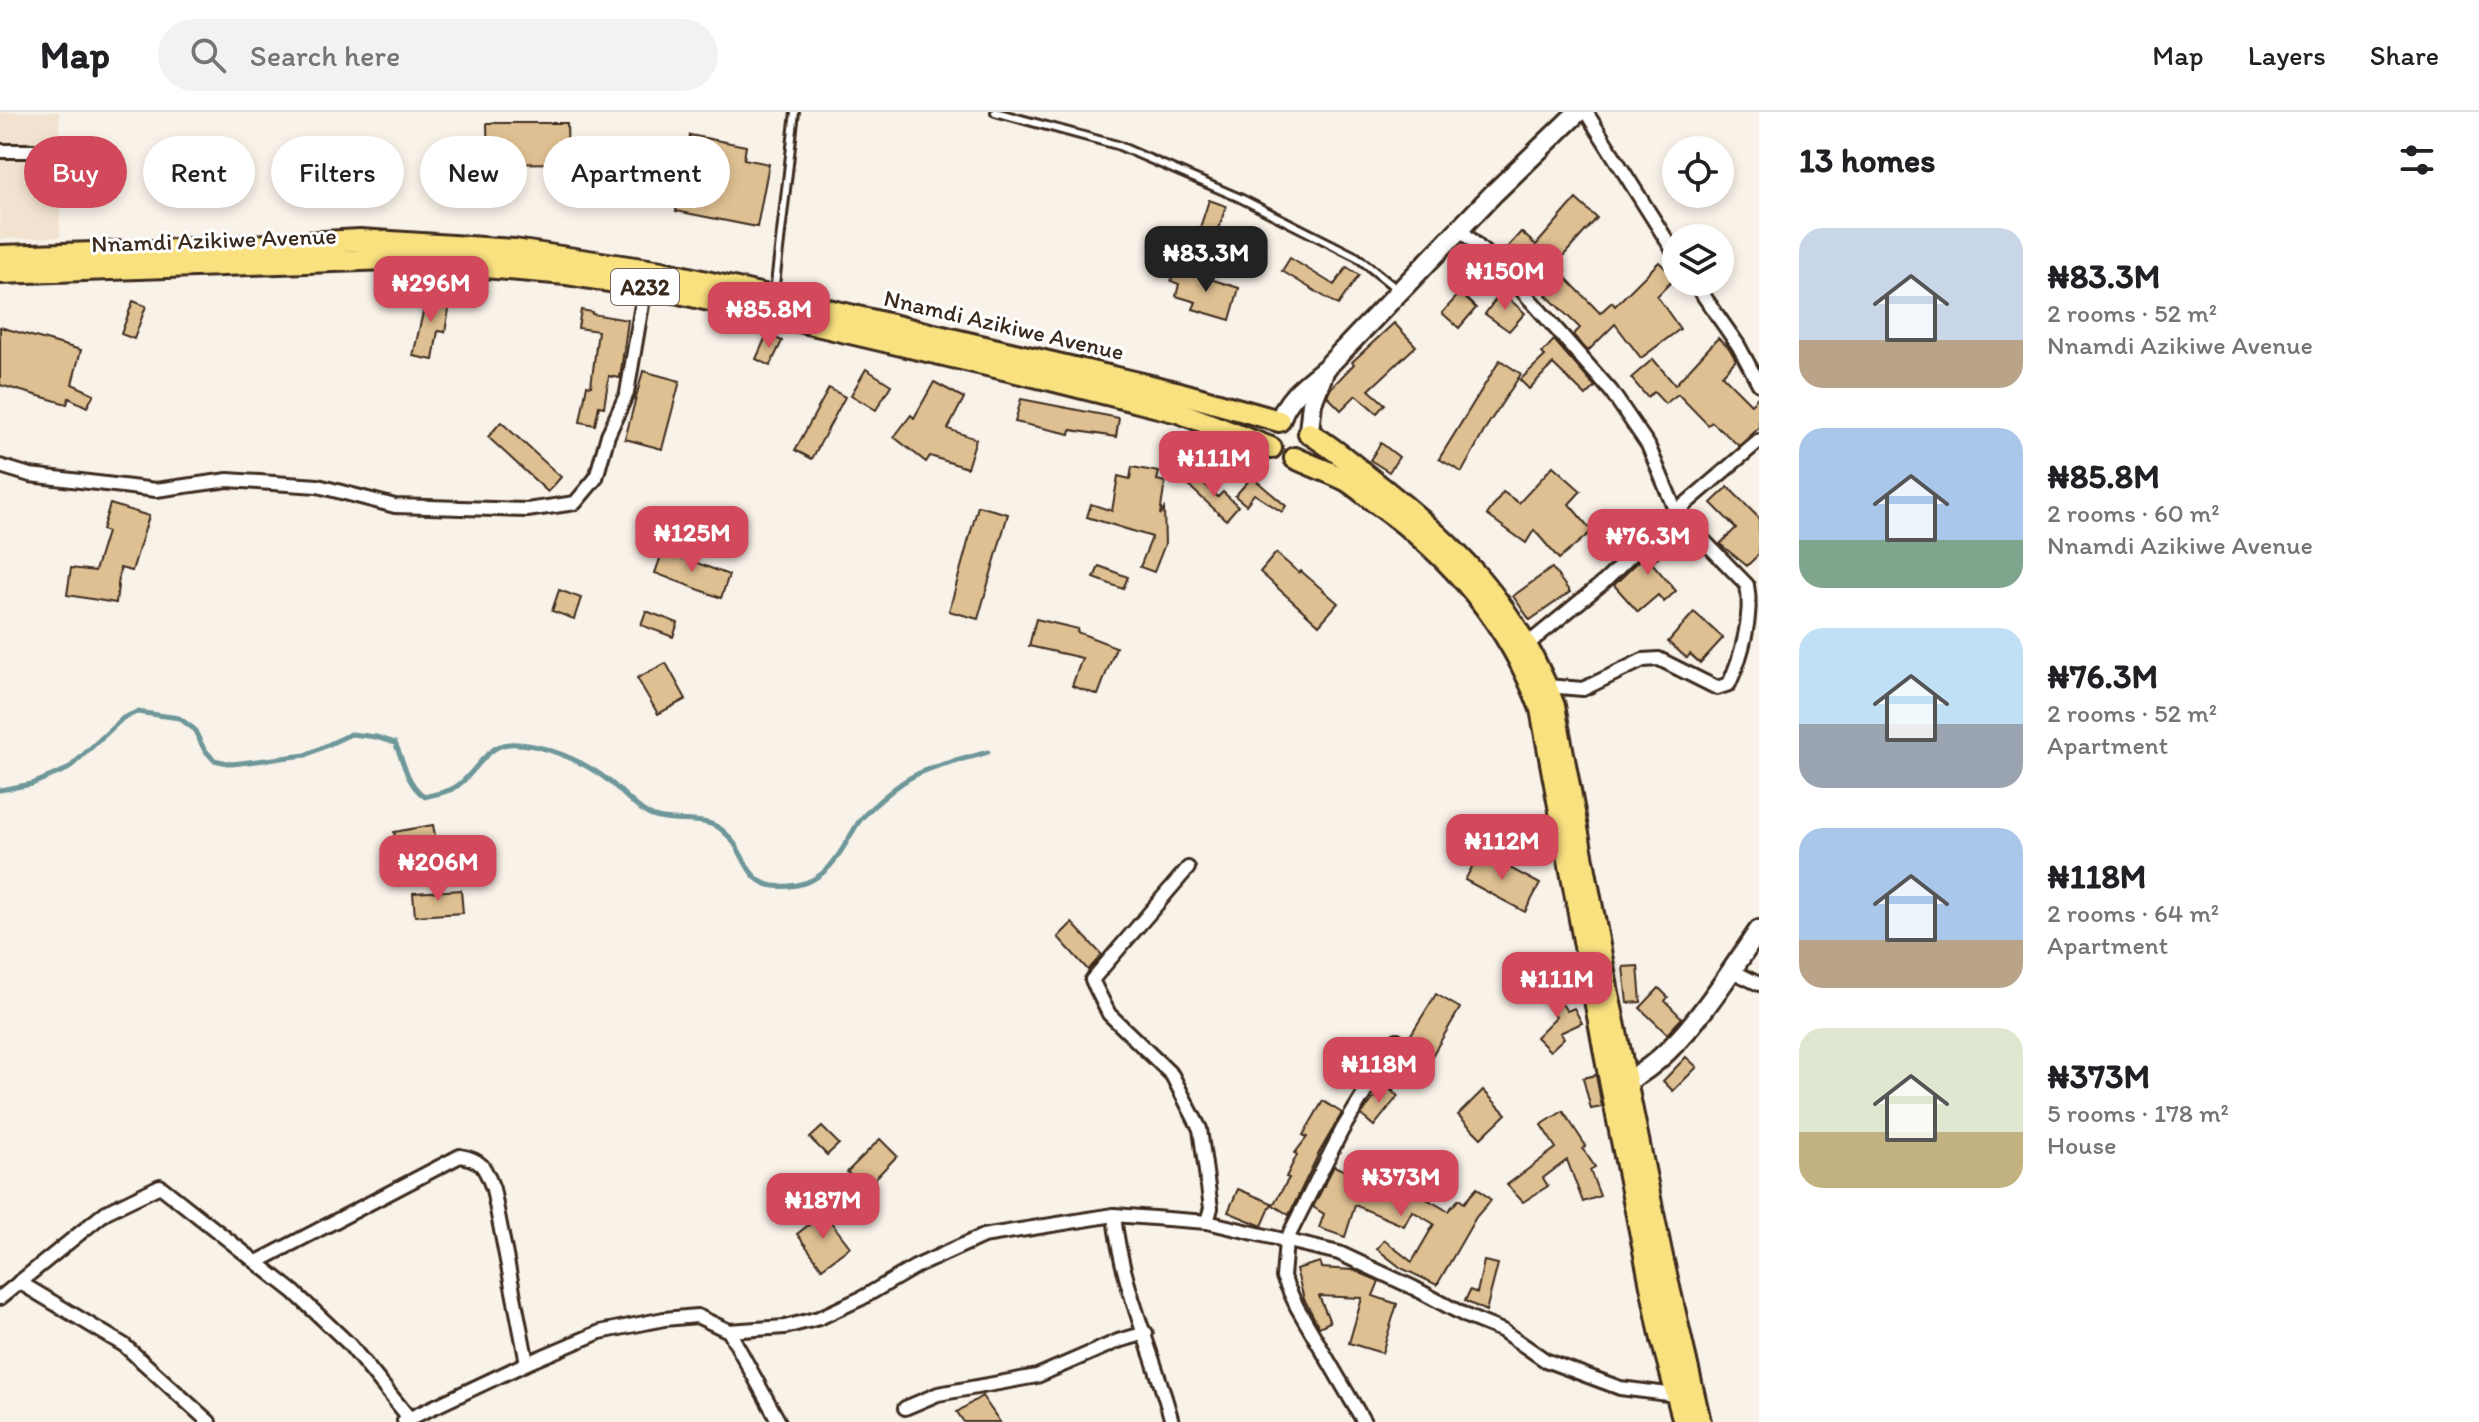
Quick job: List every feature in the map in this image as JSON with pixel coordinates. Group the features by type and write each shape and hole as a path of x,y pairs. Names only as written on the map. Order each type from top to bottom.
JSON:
{"main road":[{"path":"1271,448 1270,430 1280,420 1290,401 1578,112"},
{"name":"Nnamdi Azikiwe Avenue","path":"0,256 360,240 440,243 587,260 662,272 773,297 1180,393 1280,420"},
{"name":"Nnamdi Azikiwe Avenue","path":"0,273 389,259 566,274 645,287 1051,380 1178,412 1271,448"},
{"path":"1295,458 1307,449 1315,394 1327,367"},
{"name":"A232","path":"1280,420 1291,418 1301,421 1309,432 1406,505 1465,558 1512,619 1528,644 1547,686 1570,782 1619,1084 1676,1395 1684,1422"},
{"name":"A232","path":"1271,448 1284,458 1295,458 1346,481 1425,541 1482,601 1511,643 1531,681 1541,709 1619,1084 1700,1422"},
{"path":"1619,1084 1657,1061 1677,1041 1732,971 1759,930"}],"street":[{"path":"1586,112 1662,233"},
{"path":"0,151 24,151"},
{"path":"1460,229 1511,278 1611,391 1648,445 1676,512 1753,586 1729,684 1717,688 1659,659 1643,660 1583,689 1547,686"},
{"path":"0,466 30,475 156,490 228,480 318,486 395,506 527,510 575,503 596,478 608,435 627,393 645,287"},
{"path":"1704,296 1738,345 1759,384"},
{"path":"1528,644 1605,581 1676,512 1759,441"},
{"path":"1188,868 1092,980 1109,1014 1172,1075 1200,1129 1211,1208 1207,1222"},
{"path":"1732,971 1759,984"},
{"path":"1364,1422 1297,1307 1283,1277 1286,1241 1342,1130 1397,1040"},
{"path":"257,1262 460,1156 475,1159 486,1170 493,1189 527,1363"},
{"path":"0,1298 106,1212 160,1186 257,1262 349,1344 406,1420 600,1332 664,1319 697,1316 729,1331 785,1327 819,1318 862,1298 915,1267 983,1236 1114,1215 1207,1222 1339,1253 1503,1331 1545,1360 1620,1388 1676,1395"},
{"path":"1114,1215 1129,1287 1172,1422"},
{"path":"19,1282 124,1345 209,1422"},
{"path":"729,1331 779,1422"},
{"path":"905,1408 938,1394 1037,1376 1118,1341 1146,1333"}],"lane":[{"path":"773,297 795,112"},
{"path":"995,112 1117,145 1240,198 1357,257 1399,291"}],"shaded area":[{"path":"0,112 59,112 59,136 24,136 24,208 60,208 60,237 0,239"}],"building":[{"path":"487,123 567,123 567,136 543,136 543,163 527,164 527,136 487,136"},
{"path":"730,143 746,146 744,159 769,164 757,227 676,211 677,208 730,208"},
{"path":"1576,199 1597,218 1557,263 1566,271 1563,275 1600,313 1612,302 1615,306 1659,262 1662,265 1662,291 1657,296 1680,329 1641,358 1615,324 1588,351 1573,335 1580,328 1546,295 1549,292 1503,252 1521,232 1536,245"},
{"path":"1209,200 1226,206 1215,240 1198,234"},
{"path":"1290,258 1334,285 1347,267 1359,275 1338,305 1282,271"},
{"path":"1175,268 1239,288 1230,320 1193,309 1196,302 1176,296 1179,284 1171,281"},
{"path":"1501,292 1525,313 1509,331 1485,314"},
{"path":"1460,293 1476,308 1459,328 1442,313"},
{"path":"419,295 451,298 445,332 438,331 433,360 413,356 424,308 418,307"},
{"path":"133,301 146,306 134,339 121,334"},
{"path":"581,310 628,320 620,378 609,376 604,407 599,406 595,425 580,422 587,385 591,386 598,331 578,328"},
{"path":"1394,323 1416,346 1369,390 1385,404 1377,413 1356,395 1341,410 1327,396 1331,388 1354,364 1352,362"},
{"path":"0,327 81,350 72,384 94,394 87,407 69,398 67,404 0,385"},
{"path":"767,334 782,341 770,366 756,359"},
{"path":"1718,338 1736,360 1722,375 1751,404 1759,396 1759,428 1739,446 1712,422 1708,425 1678,394 1665,404 1654,392 1647,397 1631,378 1653,359 1675,385"},
{"path":"1554,340 1595,387 1586,396 1553,364 1529,389 1520,380 1545,356 1542,353"},
{"path":"1500,360 1521,374 1462,472 1439,459"},
{"path":"866,369 891,385 876,410 851,395"},
{"path":"643,371 680,381 662,449 625,439"},
{"path":"934,382 964,398 948,429 976,439 967,468 930,456 926,462 894,437 911,415 914,418"},
{"path":"829,388 845,397 812,459 795,450"},
{"path":"1021,399 1119,418 1116,437 1071,430 1070,434 1015,422"},
{"path":"501,422 561,477 548,492 488,437"},
{"path":"1381,443 1399,457 1389,472 1370,460"},
{"path":"1553,466 1581,491 1569,504 1592,531 1559,559 1534,530 1526,543 1487,515 1503,492 1519,503"},
{"path":"1132,467 1159,472 1157,480 1165,482 1160,515 1164,509 1165,544 1154,572 1140,567 1152,537 1087,517 1091,504 1112,511 1118,476 1130,479"},
{"path":"1196,476 1218,497 1223,492 1238,506 1226,520 1188,485"},
{"path":"1252,477 1286,506 1282,512 1254,494 1246,505 1235,496"},
{"path":"1728,487 1759,518 1759,554 1747,566 1720,544 1736,528 1711,503"},
{"path":"110,504 149,516 132,571 120,568 116,603 67,595 71,568 95,571 107,532 102,530"},
{"path":"978,506 1008,514 978,619 949,611"},
{"path":"1604,516 1625,537 1612,551 1590,530"},
{"path":"1675,526 1682,533 1652,563 1676,591 1664,602 1658,595 1638,612 1614,585"},
{"path":"663,550 729,575 721,598 655,573"},
{"path":"1276,553 1338,603 1319,625 1260,572"},
{"path":"1099,566 1128,577 1123,589 1094,578"},
{"path":"1552,568 1570,592 1530,620 1513,596"},
{"path":"559,590 581,598 574,619 552,611"},
{"path":"646,611 678,623 673,637 641,625"},
{"path":"1694,612 1723,638 1700,663 1690,654 1687,658 1668,642"},
{"path":"1036,619 1078,629 1077,632 1116,647 1098,695 1072,686 1082,658 1029,646"},
{"path":"666,663 686,699 658,714 637,678"},
{"path":"433,825 439,856 400,863 394,832"},
{"path":"1480,852 1540,884 1525,912 1465,880"},
{"path":"461,890 463,913 415,916 413,893"},
{"path":"1072,923 1102,955 1088,970 1058,937"},
{"path":"1638,966 1641,1002 1627,1003 1623,967"},
{"path":"1549,986 1567,1011 1574,1008 1582,1023 1560,1033 1564,1038 1550,1051 1536,1037 1556,1017 1538,993"},
{"path":"1659,988 1668,997 1665,1001 1682,1018 1667,1034 1640,1008"},
{"path":"1436,994 1460,1008 1429,1061 1417,1054 1393,1090 1381,1083"},
{"path":"1686,1057 1697,1067 1673,1091 1663,1081"},
{"path":"1596,1075 1602,1107 1591,1109 1583,1078"},
{"path":"1384,1085 1398,1096 1374,1126 1361,1115"},
{"path":"1483,1090 1506,1114 1481,1138 1458,1115"},
{"path":"1323,1101 1342,1113 1289,1215 1273,1205 1289,1178 1286,1177 1297,1155 1295,1153 1307,1137 1303,1135"},
{"path":"1563,1111 1586,1146 1583,1149 1595,1167 1590,1170 1600,1196 1583,1202 1567,1160 1543,1178 1548,1186 1523,1202 1507,1185 1556,1148 1541,1125"},
{"path":"822,1127 839,1144 827,1155 810,1138"},
{"path":"880,1139 897,1156 865,1189 847,1172"},
{"path":"1334,1166 1382,1190 1390,1169 1408,1176 1404,1186 1448,1211 1459,1199 1464,1203 1477,1188 1491,1200 1476,1217 1437,1285 1401,1268 1377,1249 1384,1240 1412,1262 1434,1224 1412,1211 1404,1226 1355,1205 1345,1237 1319,1228 1324,1214 1313,1207"},
{"path":"1238,1189 1272,1203 1262,1226 1228,1212"},
{"path":"824,1213 850,1247 822,1268 797,1234"},
{"path":"1484,1261 1498,1264 1486,1311 1465,1301 1470,1290 1477,1293"},
{"path":"1320,1262 1321,1268 1353,1270 1379,1281 1373,1296 1397,1304 1382,1353 1349,1343 1362,1298 1319,1296 1330,1322 1319,1327 1304,1299 1296,1269"},
{"path":"982,1396 1000,1422 964,1422 957,1412"}],"waterway":[{"path":"0,790 32,784 68,769 123,718 137,712 179,718 194,729 204,749 214,760 232,764 306,755 351,734 376,737 395,743 410,779 425,797 454,788 500,746 522,744 548,750 588,767 652,816 715,825 732,840 757,878 766,884 779,886 809,881 827,869 862,818 908,779 937,766 988,752"}]}
